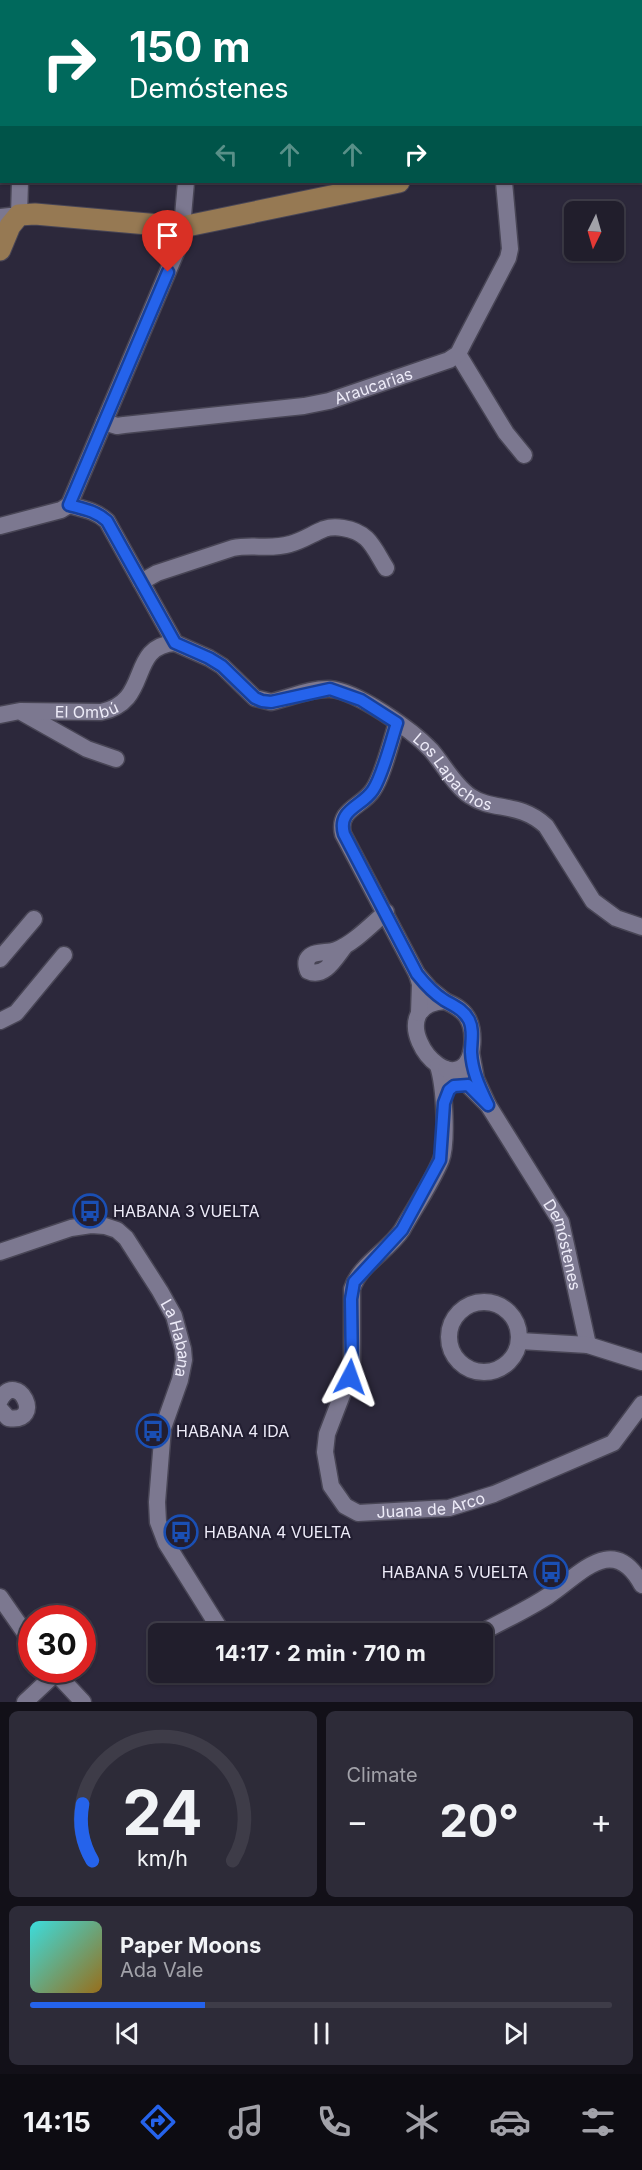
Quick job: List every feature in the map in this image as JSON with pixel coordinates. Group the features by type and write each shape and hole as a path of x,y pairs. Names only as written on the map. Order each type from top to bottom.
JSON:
{"main road":[{"path":"0,250 10,226 10,216 35,214 182,227 337,187 387,183"}],"street":[{"path":"10,216 20,183"},
{"path":"0,526 61,510 69,505 177,250 182,227 186,183"},
{"path":"504,183 510,249 508,258 458,354 506,433 524,455"},
{"name":"Araucarias","path":"104,422 117,426 304,406 329,401 441,364 458,354"},
{"path":"69,505 91,510 107,521 175,643"},
{"path":"141,582 157,573 233,548 277,547 306,539 326,528 337,527 360,532 369,540 386,568"},
{"name":"El Ombú","path":"0,715 20,711 101,712 112,710 128,699 154,648 163,644 175,643"},
{"name":"Los Lapachos","path":"175,643 222,666 255,698 262,701 271,702 330,689 361,700 397,723 431,751 468,795 477,800 529,813 537,818 546,826 593,901 616,918 642,927"},
{"path":"20,711 87,749 116,759"},
{"path":"397,723 374,789 348,811 342,826 344,834 417,974"},
{"path":"345,946 386,912"},
{"path":"0,959 34,919"},
{"path":"0,1021 16,1013 64,955"},
{"name":"Demóstenes","path":"417,974 430,989 445,1001 456,1006 469,1019 472,1034 471,1052 476,1079 488,1105 561,1222 588,1345"},
{"name":"Demóstenes","path":"417,974 420,984 419,1013 415,1024 425,1054 468,1085 488,1105"},
{"path":"419,1013 430,1004 445,1001"},
{"path":"442,1067 457,1070 463,1067 468,1062 471,1052"},
{"name":"Juana de Arco","path":"442,1067 444,1103 440,1160 402,1230 357,1277 352,1289 352,1369 325,1441 331,1486 351,1511 368,1514 449,1508 470,1503 613,1443 642,1404"},
{"path":"444,1103 449,1090 454,1086 468,1085"},
{"name":"La Habana","path":"0,1252 71,1228 91,1225 105,1226 117,1230 126,1238 160,1291 174,1316 184,1360 180,1380 164,1428 157,1502 158,1522 165,1543 216,1623"},
{"path":"487,1302 508,1310 515,1319 520,1341 509,1362 499,1369 488,1372 476,1371 465,1366 456,1358 449,1335 451,1324 465,1307 487,1302"},
{"path":"520,1341 588,1345 642,1362"},
{"path":"0,1400 6,1393 15,1391 26,1399 25,1413 18,1418 3,1419"},
{"path":"493,1626 546,1597 595,1562 607,1559 619,1561 632,1569 642,1585"},
{"path":"0,1597 18,1623"},
{"path":"25,1702 43,1683"},
{"path":"66,1683 83,1702"}],"place":[{"name":"HABANA 3 VUELTA","path":"90,1211"},
{"name":"HABANA 4 IDA","path":"153,1431"},
{"name":"HABANA 4 VUELTA","path":"181,1532"},
{"name":"HABANA 5 VUELTA","path":"551,1572"}],"route":[{"path":"168,272 69,505 91,510 107,521 175,643 222,666 255,698 271,702 330,689 361,700 397,723 374,789 348,811 342,826 344,834 417,974 430,989 464,1012 469,1019 472,1034 473,1071 488,1105 468,1085 454,1086 449,1090 444,1103 440,1160 402,1230 354,1282 351,1299 352,1369 350,1377"}]}
